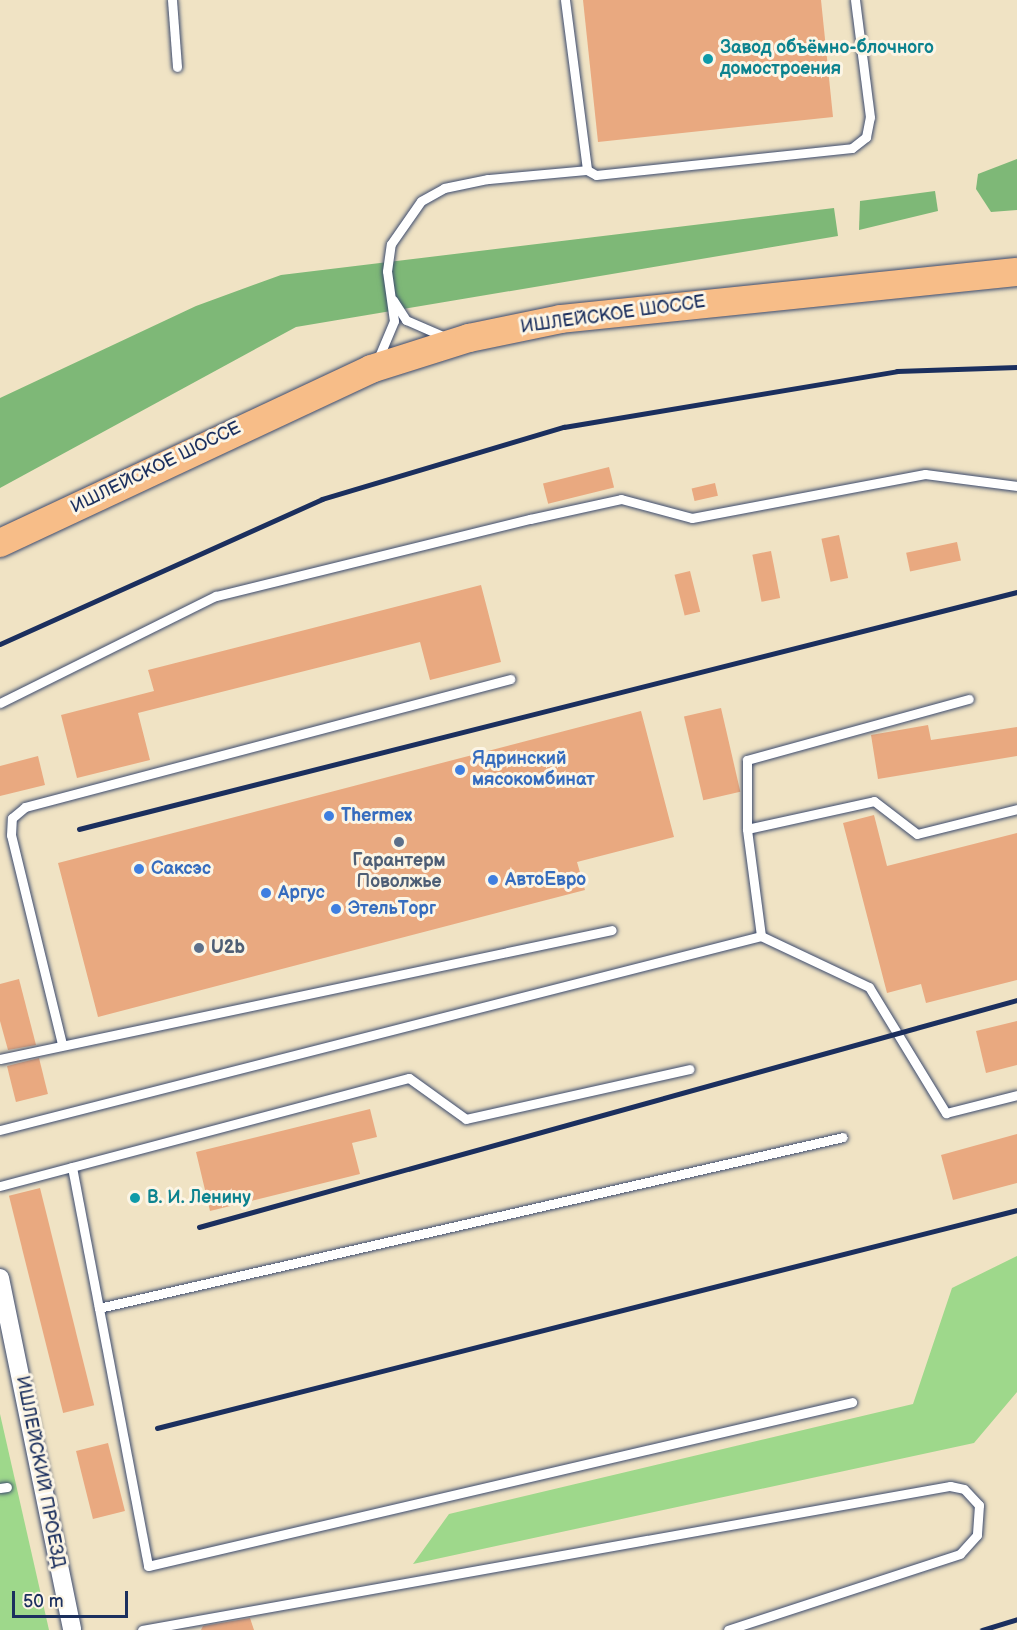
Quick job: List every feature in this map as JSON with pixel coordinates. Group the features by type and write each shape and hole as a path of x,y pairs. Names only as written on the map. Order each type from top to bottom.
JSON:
{"main road":[{"name":"ИШЛЕЙСКОЕ ШОССЕ","path":"0,543 371,369 469,338 561,319 1017,272"}],"street":[{"name":"ИШЛЕЙСКИЙ ПРОЕЗД","path":"0,1278 5,1325 72,1630"}],"lane":[{"path":"172,0 177,67"},
{"path":"565,0 587,170"},
{"path":"371,369 390,336 392,298 387,271 391,244 421,201 444,189 488,179 587,170 596,175 852,148 866,137 870,117 855,0"},
{"path":"392,298 406,320 424,331 469,338"},
{"path":"0,703 216,596 621,499 692,518 925,474 1017,486"},
{"path":"62,1044 11,835 12,818 25,807 510,679"},
{"path":"761,936 747,829 747,760 969,699"},
{"path":"747,829 874,801 917,834 1017,809"},
{"path":"0,1059 62,1044 612,930"},
{"path":"0,1130 761,936 869,987 946,1113 1017,1095"},
{"path":"0,1186 410,1078 465,1119 689,1069"},
{"path":"99,1308 843,1137"},
{"path":"72,1167 148,1566 852,1402"},
{"path":"142,1630 950,1486 964,1489 979,1505 977,1534 960,1554 728,1630"}],"green space":[{"path":"1017,159 1017,210 991,212 976,189 978,174"},
{"path":"935,191 938,211 859,230 860,201"},
{"path":"834,208 838,236 296,327 0,488 0,398 196,306 281,275"},
{"path":"1017,1256 1017,1392 974,1443 413,1564 449,1514 913,1404 952,1288"},
{"path":"0,1414 49,1630 0,1630"}],"building":[{"name":"Завод объёмно-блочного домостроения","path":"583,0 821,0 833,117 598,142"},
{"path":"609,467 614,487 548,504 543,483"},
{"path":"715,483 718,496 695,501 692,488"},
{"path":"839,535 848,578 831,582 821,539"},
{"path":"957,542 961,561 910,571 906,553"},
{"path":"771,551 780,598 762,602 752,555"},
{"path":"690,571 700,612 685,616 674,575"},
{"path":"481,585 501,662 430,680 420,642 138,713 150,760 77,778 61,715 154,691 148,670"},
{"path":"721,708 740,792 703,800 684,717"},
{"path":"641,711 674,837 577,862 585,890 98,1017 58,863"},
{"path":"928,725 931,740 1017,727 1017,756 878,779 871,735"},
{"path":"38,756 45,785 0,796 0,766"},
{"path":"874,815 887,866 1017,833 1017,980 926,1003 921,984 887,993 843,823"},
{"path":"19,979 36,1045 8,1050 0,1021 0,984"},
{"path":"1017,1021 1017,1065 986,1073 976,1031"},
{"path":"39,1058 48,1094 16,1102 7,1066"},
{"path":"370,1109 377,1137 352,1143 360,1174 210,1211 196,1152"},
{"path":"1017,1134 1017,1183 953,1200 941,1155"},
{"path":"40,1188 94,1405 63,1413 9,1196"},
{"path":"108,1443 125,1511 93,1519 76,1451"},
{"path":"250,1618 254,1630 201,1630 203,1626"}],"railway":[{"path":"0,644 322,499 564,427 897,371 1017,367"},
{"path":"79,829 1017,592"},
{"path":"199,1227 1017,1000"},
{"path":"157,1428 1017,1210"},
{"path":"982,1630 1017,1619"}],"place":[{"name":"Завод объёмно-блочного домостроения","path":"708,59"},
{"name":"Ядринский мясокомбинат","path":"460,770"},
{"name":"Thermex","path":"329,816"},
{"name":"Гарантерм Поволжье","path":"399,842"},
{"name":"Саксэс","path":"139,869"},
{"name":"АвтоЕвро","path":"493,880"},
{"name":"Аргус","path":"266,893"},
{"name":"ЭтельТорг","path":"336,909"},
{"name":"U2b","path":"199,948"},
{"name":"В. И. Ленину","path":"135,1198"}]}
